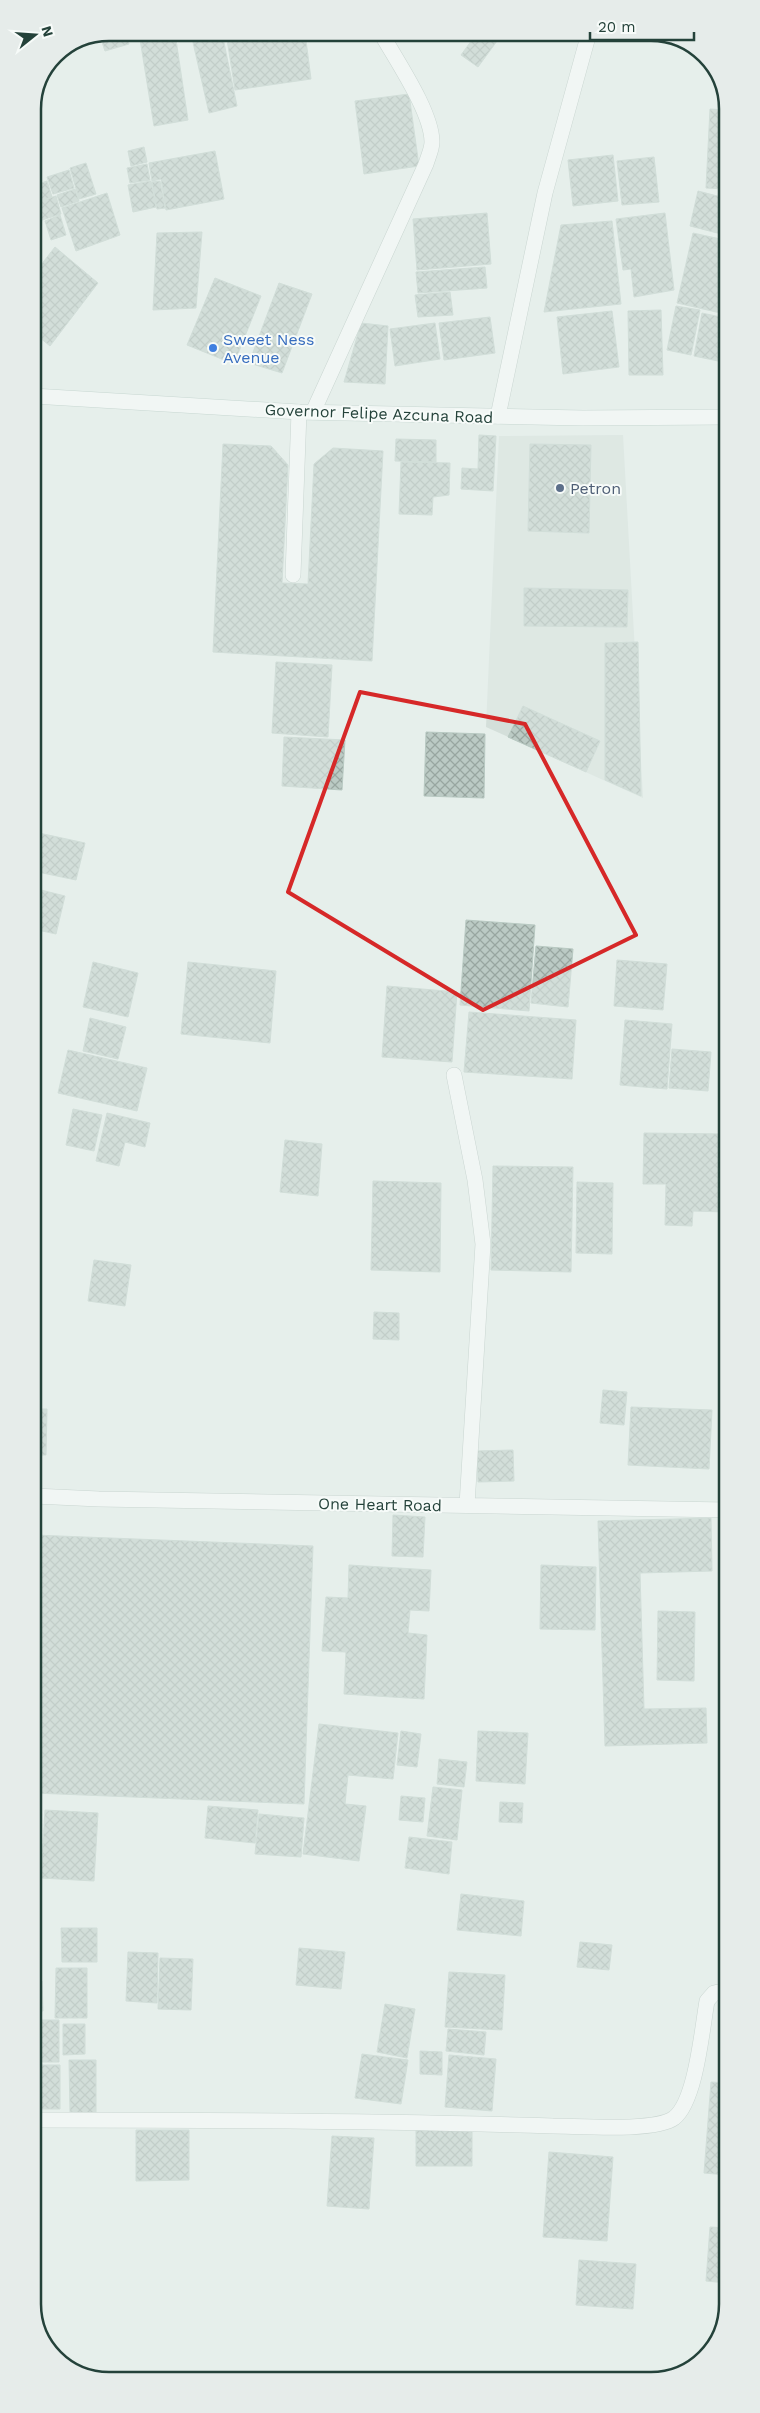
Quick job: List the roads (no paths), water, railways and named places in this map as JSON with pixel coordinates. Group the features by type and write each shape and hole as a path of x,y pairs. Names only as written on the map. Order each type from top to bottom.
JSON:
{"street":[{"path":"293,575 306,412 426,164 432,143 430,125 421,105 385,41"},
{"path":"498,416 545,192 587,41"},
{"name":"Governor Felipe Azcuna Road","path":"41,396 306,412 498,416 719,417"},
{"path":"454,1075 475,1180 483,1244 467,1505"},
{"name":"One Heart Road","path":"41,1496 99,1499 719,1510"},
{"path":"41,2120 350,2121 606,2127 660,2124 674,2118 683,2108 691,2092 707,2001 714,1993 719,1992"}],"place":[{"name":"Sweet Ness Avenue","path":"213,348"},
{"name":"Petron","path":"560,488"}]}
